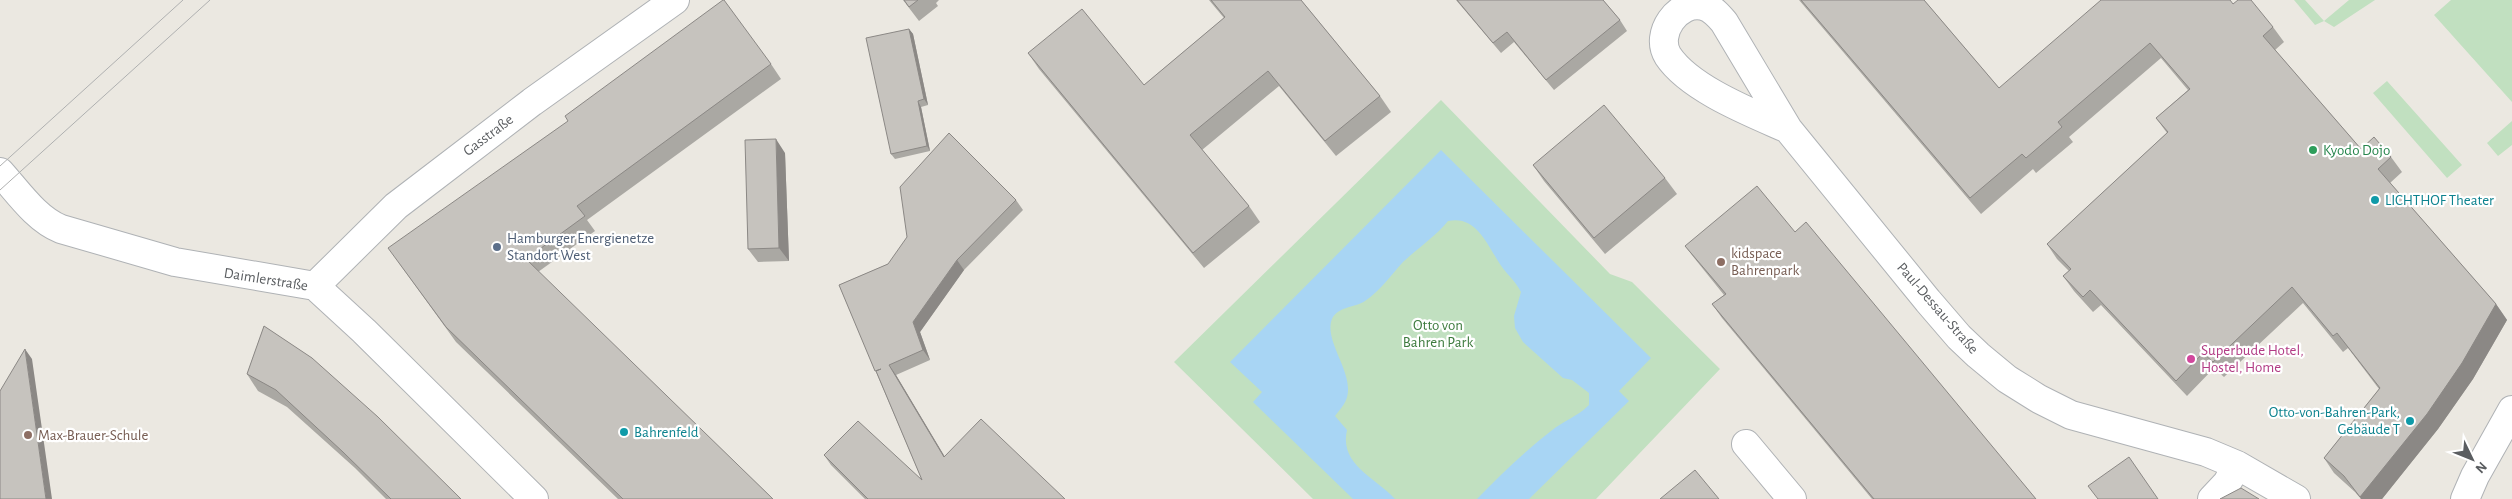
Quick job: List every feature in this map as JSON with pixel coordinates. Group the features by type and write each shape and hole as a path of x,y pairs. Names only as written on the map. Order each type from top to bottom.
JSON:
{"street":[{"name":"Gasstraße","path":"315,286 396,206 532,102 675,0"},
{"name":"Paul-Dessau-Straße","path":"1788,129 1727,102 1676,66 1664,48 1664,36 1676,14 1694,5 1705,6 1715,12 1732,32 1788,129 1959,337 2008,379 2039,400 2071,415 2180,443 2237,465 2296,499"},
{"name":"Daimlerstraße","path":"0,172 35,211 53,226 61,229 175,262 315,286 364,331 534,499"},
{"path":"2465,499 2475,476 2512,410"},
{"path":"1746,444 1792,499"},
{"path":"2212,499 2227,483 2237,465"}],"green space":[{"path":"2294,0 2305,0 2324,21 2315,25"},
{"path":"2349,0 2375,0 2334,27 2324,21"},
{"path":"2451,0 2512,0 2512,102 2434,15"},
{"path":"2387,81 2462,165 2447,178 2373,93"},
{"name":"Otto von Bahren Park","path":"1441,100 1610,274 1632,282 1720,369 1596,499 1313,499 1174,362"},
{"path":"2512,121 2512,145 2498,156 2487,143"}],"water":[{"path":"1441,150 1651,358 1619,391 1629,401 1529,499 1477,499 1531,447 1589,405 1589,393 1572,380 1563,378 1523,342 1515,328 1514,316 1521,292 1484,238 1473,226 1457,220 1448,221 1403,262 1370,297 1361,303 1341,310 1333,317 1331,322 1333,341 1347,381 1348,391 1345,402 1335,416 1347,430 1346,442 1348,452 1360,469 1395,499 1353,499 1253,402 1262,392 1230,362"}],"building":[{"path":"723,0 771,64 577,206 585,216 526,259 773,499 623,499 446,327 388,248 568,121 565,116"},
{"path":"904,0 918,0 909,7"},
{"path":"1211,0 1301,0 1380,96 1325,141 1268,71 1190,135 1249,206 1193,253 1028,53 1082,9 1144,85 1225,17"},
{"path":"1457,0 1603,0 1620,20 1546,80 1507,32 1493,43"},
{"path":"1801,0 1924,0 1999,88 2101,0 2230,0 2233,4 2238,0 2251,0 2273,27 2263,36 2361,149 2374,137 2391,157 2378,169 2496,304 2462,363 2427,414 2360,497 2344,476 2324,458 2380,388 2337,333 2333,336 2292,287 2213,362 2203,353 2176,381 2090,290 2083,297 2063,276 2071,269 2047,244 2168,132 2156,118 2190,89 2150,43 2058,122 2062,127 2026,158 2022,154 1970,198"},
{"path":"909,29 924,99 918,101 927,146 891,154 866,38"},
{"path":"1604,105 1665,178 1594,238 1533,165"},
{"path":"949,133 1016,200 957,260 913,322 923,350 889,365 944,457 981,419 1065,499 868,499 824,455 858,421 922,480 876,371 881,369 875,371 839,285 888,264 907,237 900,187"},
{"path":"776,139 779,248 748,249 745,140"},
{"path":"1757,186 1795,232 1806,222 2036,499 1874,499 1712,304 1726,294 1685,246"},
{"path":"264,326 312,358 378,417 461,499 391,499 276,390 247,374"},
{"name":"Max-Brauer-Schule","path":"25,349 46,499 0,499 0,391"},
{"path":"2129,457 2158,499 2098,499 2088,486"},
{"path":"1695,470 1719,499 1660,499"},
{"path":"2241,488 2259,499 2220,499"}],"tram line":[{"path":"0,166 183,0"},
{"path":"0,190 210,0"}],"place":[{"name":"Kyodo Dojo","path":"2313,150"},
{"name":"LICHTHOF Theater","path":"2375,200"},
{"name":"Hamburger Energienetze Standort West","path":"497,247"},
{"name":"kidspace Bahrenpark","path":"1721,262"},
{"name":"Superbude Hotel, Hostel, Home","path":"2191,359"},
{"name":"Otto-von-Bahren-Park, Gebäude T","path":"2410,421"},
{"name":"Bahrenfeld","path":"624,432"},
{"name":"Max-Brauer-Schule","path":"28,435"}]}
